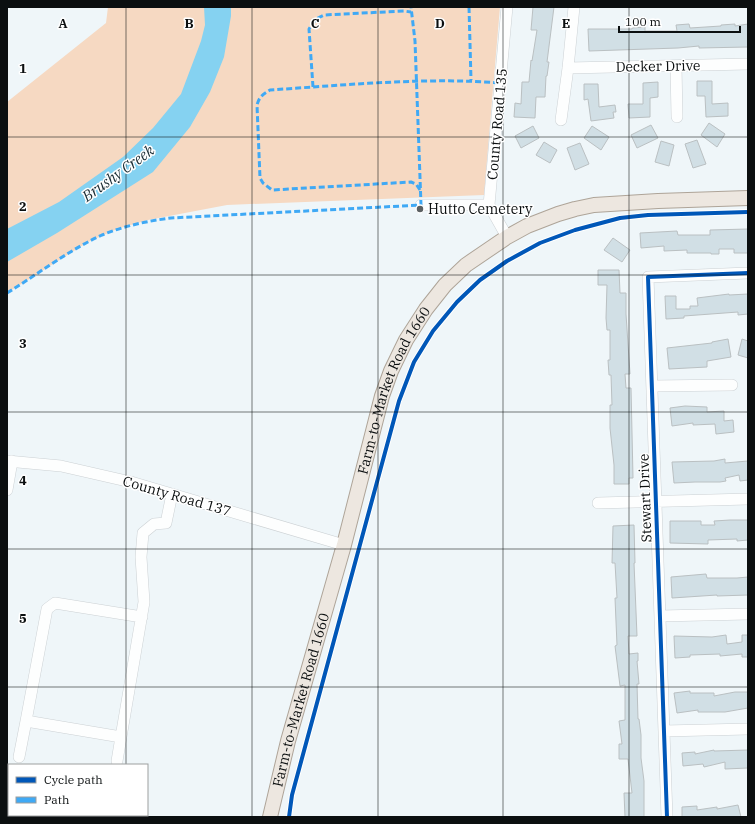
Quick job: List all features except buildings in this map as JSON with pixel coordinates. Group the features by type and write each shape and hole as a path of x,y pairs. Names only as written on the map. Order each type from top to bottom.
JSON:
{"main road":[{"name":"Farm-to-Market Road 1660","path":"270,817 288,741 344,545 382,396 406,340 420,316 445,285 466,265 507,237 542,220 575,209 594,206 658,201 748,198"}],"street":[{"name":"County Road 135","path":"489,205 507,7"},
{"path":"561,120 574,7"},
{"name":"Decker Drive","path":"568,68 748,64"},
{"path":"676,66 677,117"},
{"path":"421,205 489,205 507,237"},
{"name":"Stewart Drive","path":"666,817 648,277 748,273"},
{"path":"652,386 732,385"},
{"path":"7,490 10,461"},
{"name":"County Road 137","path":"10,461 61,466 131,482 344,545"},
{"path":"118,761 144,602 141,557 143,533 154,524 166,523 172,494"},
{"path":"598,503 748,499"},
{"path":"18,757 48,609 55,603 142,617"},
{"path":"660,616 748,614"},
{"path":"26,721 121,737"},
{"path":"664,731 748,729"}],"shaded area":[{"path":"108,7 500,7 484,195 227,205 148,220 117,229 88,242 7,293 7,102 106,23"}],"water":[{"name":"Brushy Creek","path":"204,7 231,7 231,16 224,57 210,92 190,127 153,172 57,233 7,262 7,229 59,202 123,157 153,128 181,94 201,41 205,25"}],"marked path":[{"path":"7,293 90,241 127,226 144,222 171,218 421,205 415,41 411,7"},
{"path":"469,7 471,80"},
{"path":"313,87 309,29 316,19 324,15 404,11 411,12"},
{"path":"420,190 416,184 411,182 272,190 263,183 260,178 257,105 260,98 263,94 270,90 386,82 473,81 501,83"}],"cycle path":[{"path":"289,817 292,795 399,401 414,362 433,331 457,302 480,280 507,261 540,243 575,230 620,218 648,215 748,212"},
{"path":"667,817 648,277 748,273"}],"place":[{"name":"Hutto Cemetery","path":"420,209"}]}
